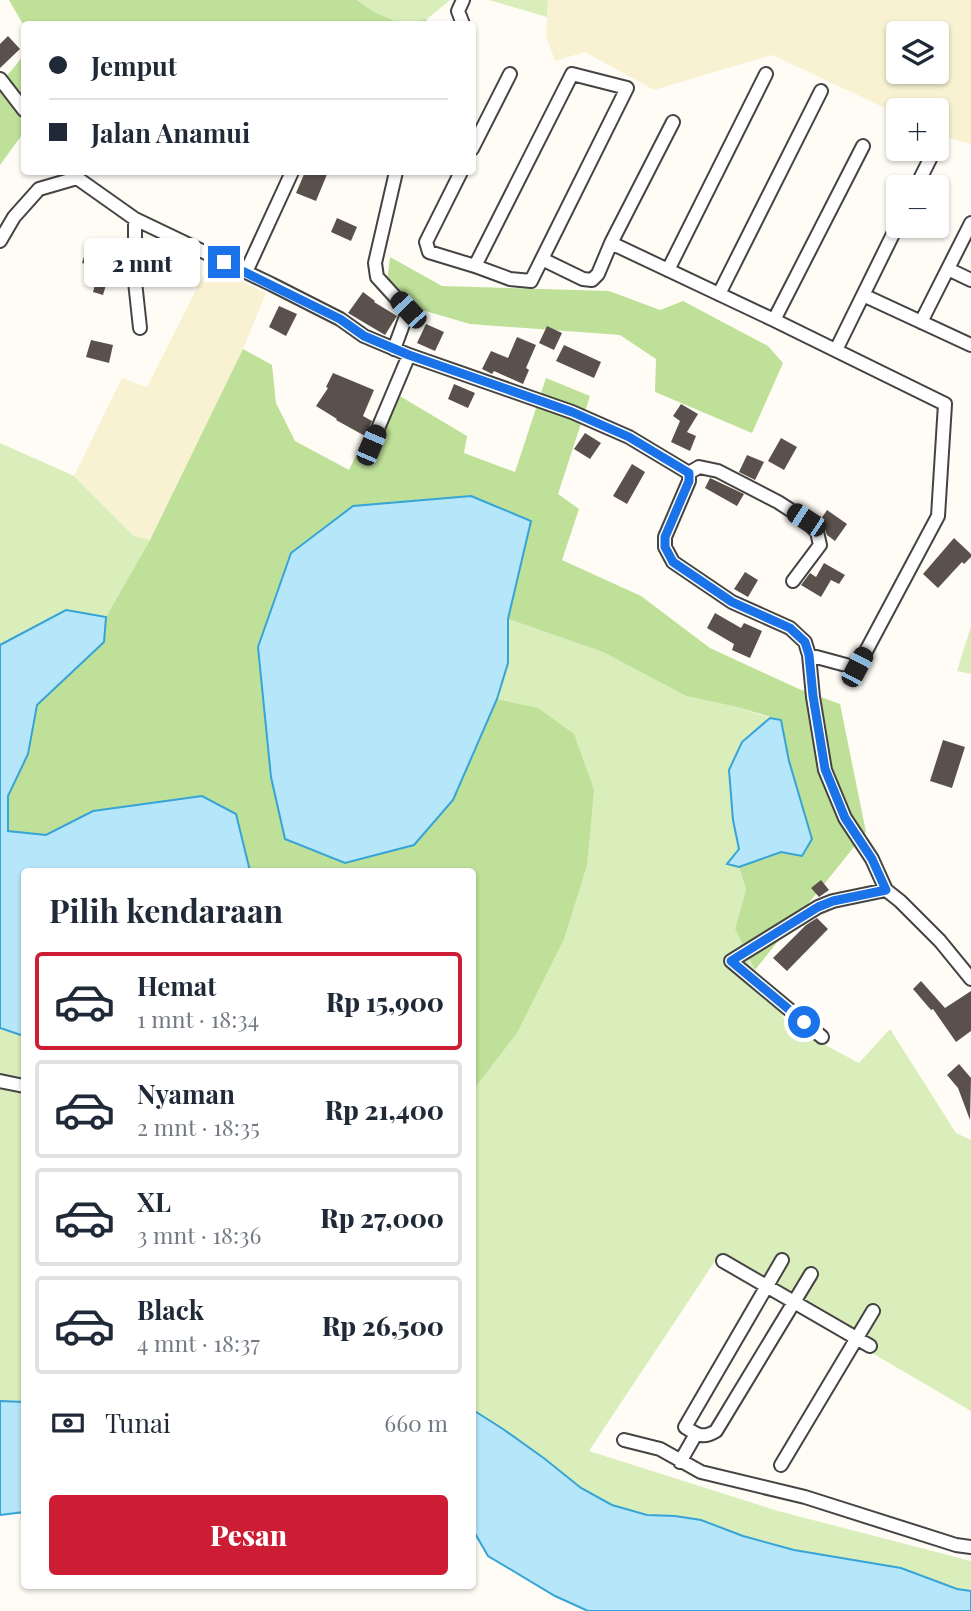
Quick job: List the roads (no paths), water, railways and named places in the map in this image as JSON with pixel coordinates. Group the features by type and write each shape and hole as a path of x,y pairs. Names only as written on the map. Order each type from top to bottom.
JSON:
{"street":[{"path":"462,21 458,10 463,0"},
{"path":"476,141 510,74"},
{"path":"460,175 426,242 429,252 510,279 531,281 627,88 572,74 475,266"},
{"path":"668,270 766,74"},
{"path":"0,79 21,106"},
{"path":"719,295 821,91"},
{"path":"542,259 583,279 592,280 598,274 673,122"},
{"path":"774,320 863,146"},
{"path":"0,241 14,217 39,189 74,175 135,219 340,319 364,336 409,355 572,412 629,437 689,473"},
{"path":"246,272 291,175"},
{"path":"394,349 408,310 377,277 375,263 395,175"},
{"path":"135,219 133,263 141,328"},
{"path":"921,322 971,223"},
{"path":"836,350 892,238"},
{"path":"611,243 945,404 938,516 857,667 809,655"},
{"path":"948,269 971,280"},
{"path":"863,295 971,345"},
{"path":"371,445 409,355"},
{"path":"689,473 699,467 718,471 778,502 806,520 817,532 820,545 793,581"},
{"path":"689,473 689,481 665,537 665,547 673,562 732,602 790,628 805,642 825,769 845,818 872,859 886,890 901,901 940,941 971,979"},
{"path":"822,1037 731,961 818,907 833,901 886,890"},
{"path":"0,1081 21,1085"},
{"path":"782,1260 685,1426 696,1434 709,1436 716,1431 811,1275"},
{"path":"723,1261 870,1346"},
{"path":"781,1465 873,1311"},
{"path":"680,1462 696,1434"},
{"path":"624,1440 660,1449 701,1472 805,1497 956,1545 971,1547"}],"water":[{"path":"471,496 531,521 508,619 508,663 497,699 453,800 414,845 345,863 285,839 271,777 258,647 291,553 353,506"},
{"path":"66,610 106,617 104,642 37,705 28,754 8,796 8,831 46,835 93,811 202,796 236,814 249,868 21,868 21,1035 0,1028 0,645"},
{"path":"770,718 781,720 789,761 812,839 802,856 781,852 739,867 727,864 739,849 733,820 729,770 742,742"},
{"path":"0,1401 21,1402 21,1512 0,1515"},
{"path":"476,1412 545,1459 581,1488 612,1505 647,1515 701,1520 743,1536 794,1550 901,1568 957,1589 971,1591 971,1611 588,1611 555,1596 488,1556 476,1535"}]}
